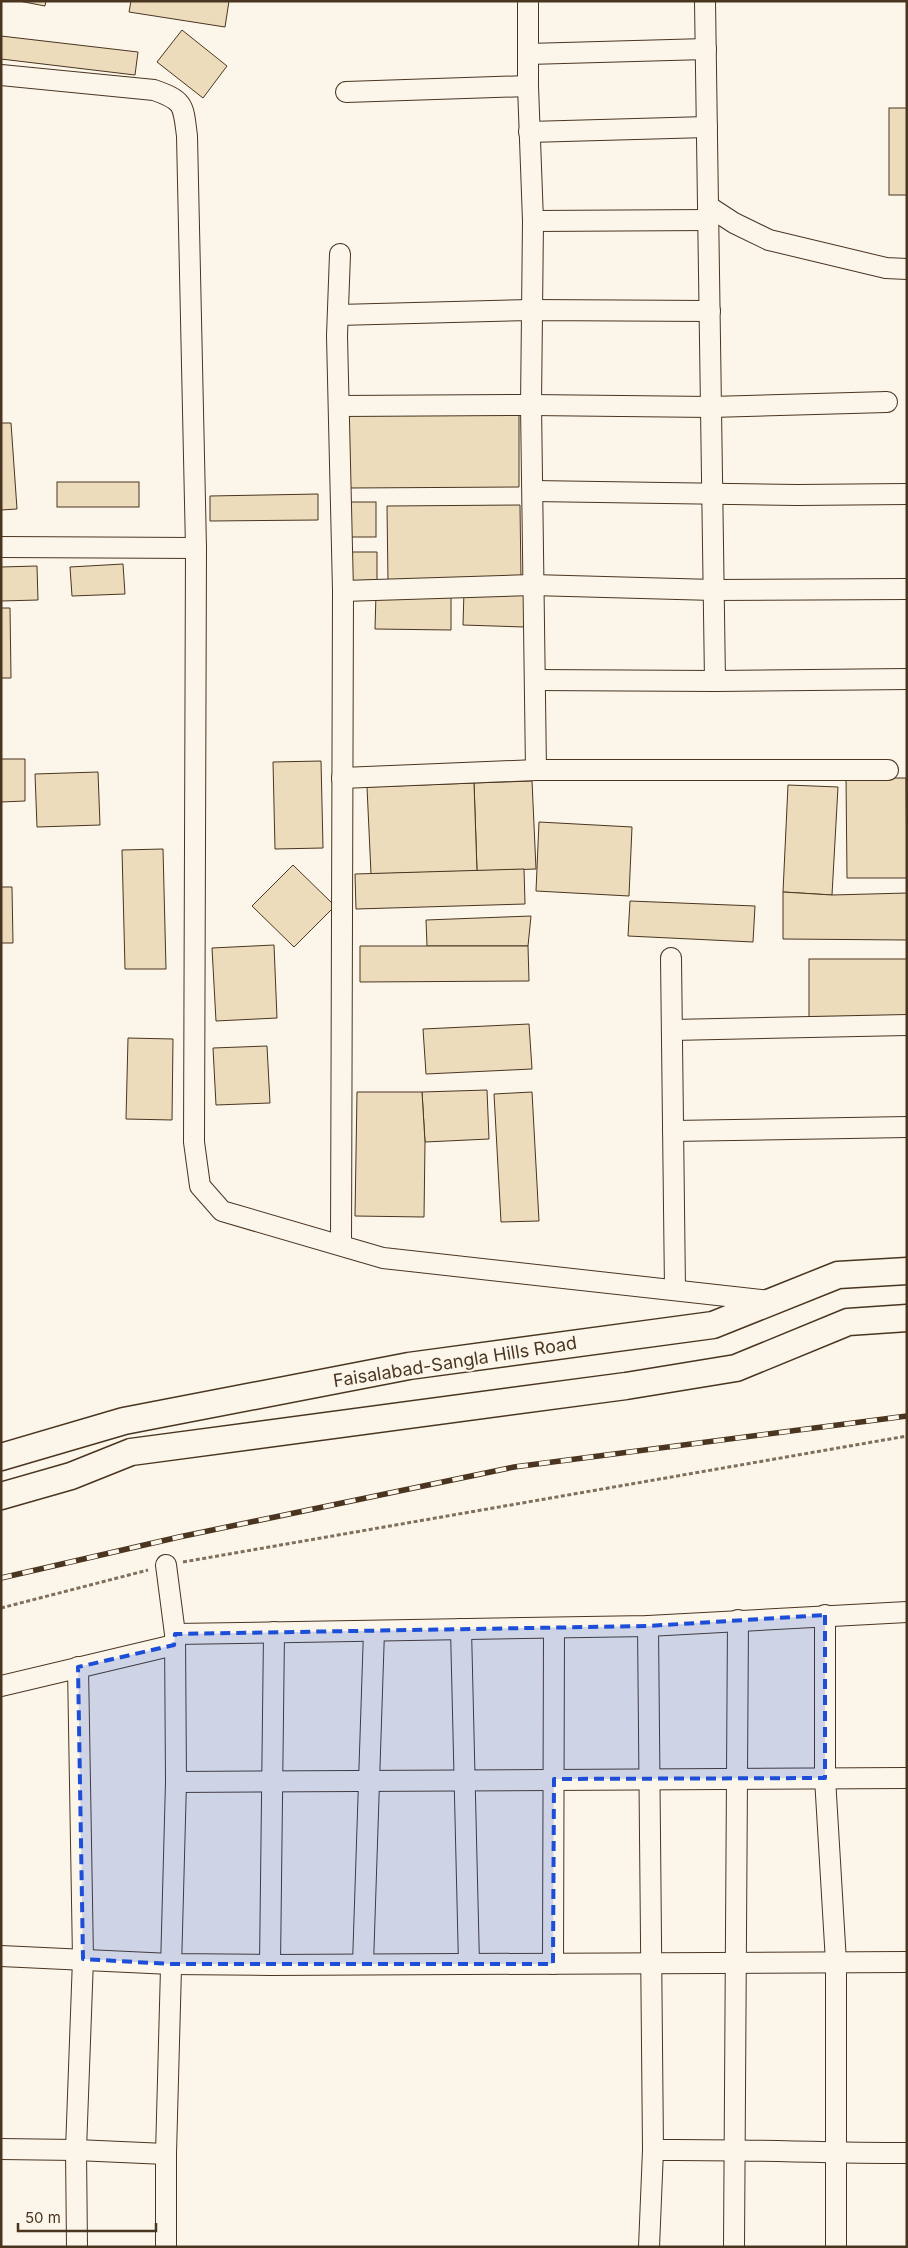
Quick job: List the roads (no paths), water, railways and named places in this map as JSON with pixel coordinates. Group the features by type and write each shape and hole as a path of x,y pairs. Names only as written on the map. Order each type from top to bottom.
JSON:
{"main road":[{"name":"Faisalabad-Sangla Hills Road","path":"1,1457 124,1421 409,1366 713,1325 838,1275 907,1271"},
{"path":"1,1496 71,1476 131,1452 616,1387 736,1368 848,1322 907,1318"}],"street":[{"path":"528,1 529,132 533,221 531,405 536,770"},
{"path":"705,1 715,681"},
{"path":"528,54 706,50"},
{"path":"1,75 154,90 172,96 183,107 187,136 196,548 194,1142 200,1186 222,1210 383,1258 773,1301"},
{"path":"346,92 528,86"},
{"path":"529,132 707,127"},
{"path":"533,221 708,213 769,240 877,266 907,269"},
{"path":"340,254 338,315 343,591 341,1244"},
{"path":"338,315 531,310 710,311"},
{"path":"340,406 531,405 711,408 887,402"},
{"path":"533,491 907,494"},
{"path":"1,547 196,548"},
{"path":"343,591 532,585 714,590 907,589"},
{"path":"535,680 907,679"},
{"path":"342,778 536,770 888,770"},
{"path":"671,958 674,1290"},
{"path":"672,1030 907,1025"},
{"path":"673,1131 907,1127"},
{"path":"166,1565 175,1639 176,1782 166,2154 166,2247"},
{"path":"1,1686 78,1667 175,1639 274,1632 648,1626 907,1612"},
{"path":"826,1615 825,1778 836,1962 836,2247"},
{"path":"734,2247 738,1620"},
{"path":"648,1626 653,1964 653,2150 649,2247"},
{"path":"553,1964 554,1628"},
{"path":"461,1629 469,1964"},
{"path":"363,1964 374,1631"},
{"path":"270,1964 274,1632"},
{"path":"76,2247 76,2150 83,1959 78,1667"},
{"path":"176,1782 907,1778"},
{"path":"1,1956 171,1964 736,1964 907,1962"},
{"path":"1,2149 166,2154"},
{"path":"653,2150 735,2149 836,2153 907,2153"}],"railway":[{"path":"1,1578 179,1537 514,1467 907,1416"}]}
